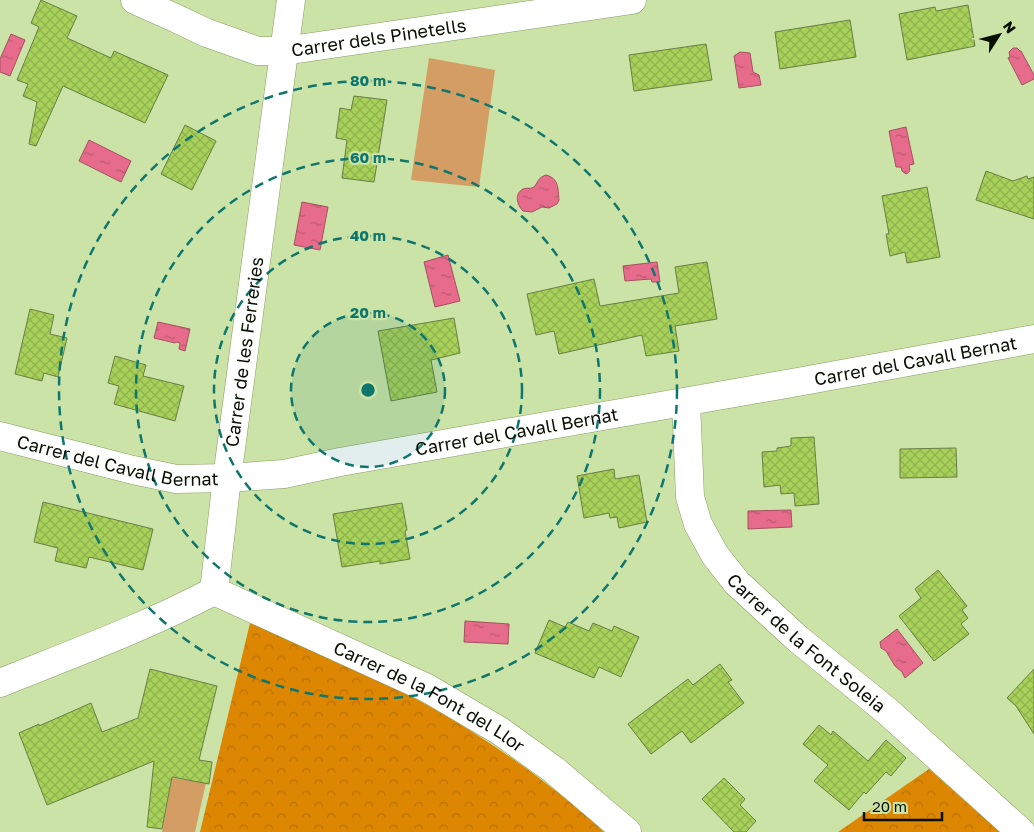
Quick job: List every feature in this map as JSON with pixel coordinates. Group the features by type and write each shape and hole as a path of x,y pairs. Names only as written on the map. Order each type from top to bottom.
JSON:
{"street":[{"name":"Carrer dels Pinetells","path":"135,0 207,34 258,51 284,51 632,0"},
{"name":"Carrer de les Ferreries","path":"214,591 227,478 292,0"},
{"name":"Carrer del Cavall Bernat","path":"0,436 176,479 284,474 340,462 792,384 1034,339"},
{"name":"Carrer de la Font Soleia","path":"686,402 690,497 698,524 720,562 737,583 798,639 887,711 1021,832"},
{"path":"0,683 124,633 214,591"},
{"name":"Carrer de la Font del Llor","path":"214,591 427,688 500,731 554,770 627,832"}],"green space":[{"path":"250,623 264,626 330,654 381,679 453,720 531,772 604,832 200,832"},
{"path":"929,769 1000,832 838,832"}],"shaded area":[{"path":"429,58 495,70 479,187 411,180"},
{"path":"172,778 206,783 195,832 162,832"}],"water":[{"path":"11,34 25,40 10,76 0,72 0,59"},
{"path":"1013,48 1021,51 1034,75 1034,79 1022,85 1008,58 1010,57 1009,52"},
{"path":"740,52 750,53 753,72 759,75 761,85 739,88 734,56"},
{"path":"906,127 914,164 909,165 910,169 906,174 902,171 901,167 896,167 889,131"},
{"path":"89,140 131,161 121,182 79,161"},
{"path":"546,175 556,181 559,200 557,204 549,208 542,207 532,212 523,211 518,203 518,194 523,189 534,187 540,178"},
{"path":"302,202 328,207 320,250 294,245"},
{"path":"448,255 460,301 435,307 424,262"},
{"path":"657,262 660,282 652,282 651,279 625,281 623,266"},
{"path":"158,322 190,329 185,351 179,349 180,343 154,338"},
{"path":"791,510 792,527 748,529 748,511"},
{"path":"465,621 509,624 508,644 464,642"},
{"path":"897,629 923,663 905,678 886,651 881,648 880,642"}],"building":[{"path":"41,0 77,16 67,38 111,58 114,51 168,75 145,123 63,86 36,146 29,144 37,102 23,96 28,84 17,80 39,27 31,23"},
{"path":"968,5 975,46 907,60 899,14 935,7 936,11"},
{"path":"850,20 856,57 780,69 775,32"},
{"path":"706,44 712,80 634,91 629,55"},
{"path":"354,96 387,100 374,182 342,178 347,140 336,138 340,108 351,110"},
{"path":"185,125 216,141 192,190 161,174"},
{"path":"986,171 1013,181 1027,176 1028,179 1034,177 1034,219 976,200"},
{"path":"927,187 940,257 907,263 905,252 890,256 886,234 889,234 882,196"},
{"path":"707,262 717,319 675,326 679,351 646,356 642,335 559,354 554,331 536,335 527,294 594,279 600,306 679,293 675,267"},
{"path":"30,309 54,315 50,334 67,338 58,377 44,373 42,381 15,374"},
{"path":"454,318 460,353 431,360 437,392 391,401 378,331"},
{"path":"115,356 146,365 143,376 184,386 175,421 114,404 119,386 108,383"},
{"path":"814,437 819,504 795,506 794,493 781,494 780,485 764,487 762,452 777,451 777,448 791,446 791,438"},
{"path":"956,448 957,477 900,478 900,449"},
{"path":"614,469 615,479 639,475 647,522 619,528 617,517 610,518 609,513 584,518 577,476"},
{"path":"43,502 153,529 143,570 89,557 86,568 55,561 58,548 34,542"},
{"path":"402,503 410,559 380,564 380,561 342,567 333,514"},
{"path":"938,570 967,606 962,610 968,618 961,624 969,634 934,661 899,616 921,598 915,589"},
{"path":"549,620 565,627 568,622 589,631 593,623 612,631 614,626 639,637 621,677 599,667 594,678 535,653"},
{"path":"720,664 732,680 728,682 744,703 691,743 682,731 651,754 628,724 688,679 693,685"},
{"path":"150,669 217,686 199,760 212,762 209,784 172,777 162,829 147,827 154,761 47,805 19,733 91,703 102,732 138,718"},
{"path":"1034,669 1034,734 1016,706 1007,698"},
{"path":"819,725 831,735 833,731 868,761 886,740 906,758 891,776 886,772 866,794 864,792 849,810 814,781 828,765 803,744"},
{"path":"724,778 745,799 740,805 756,821 746,832 734,832 702,799"}]}
